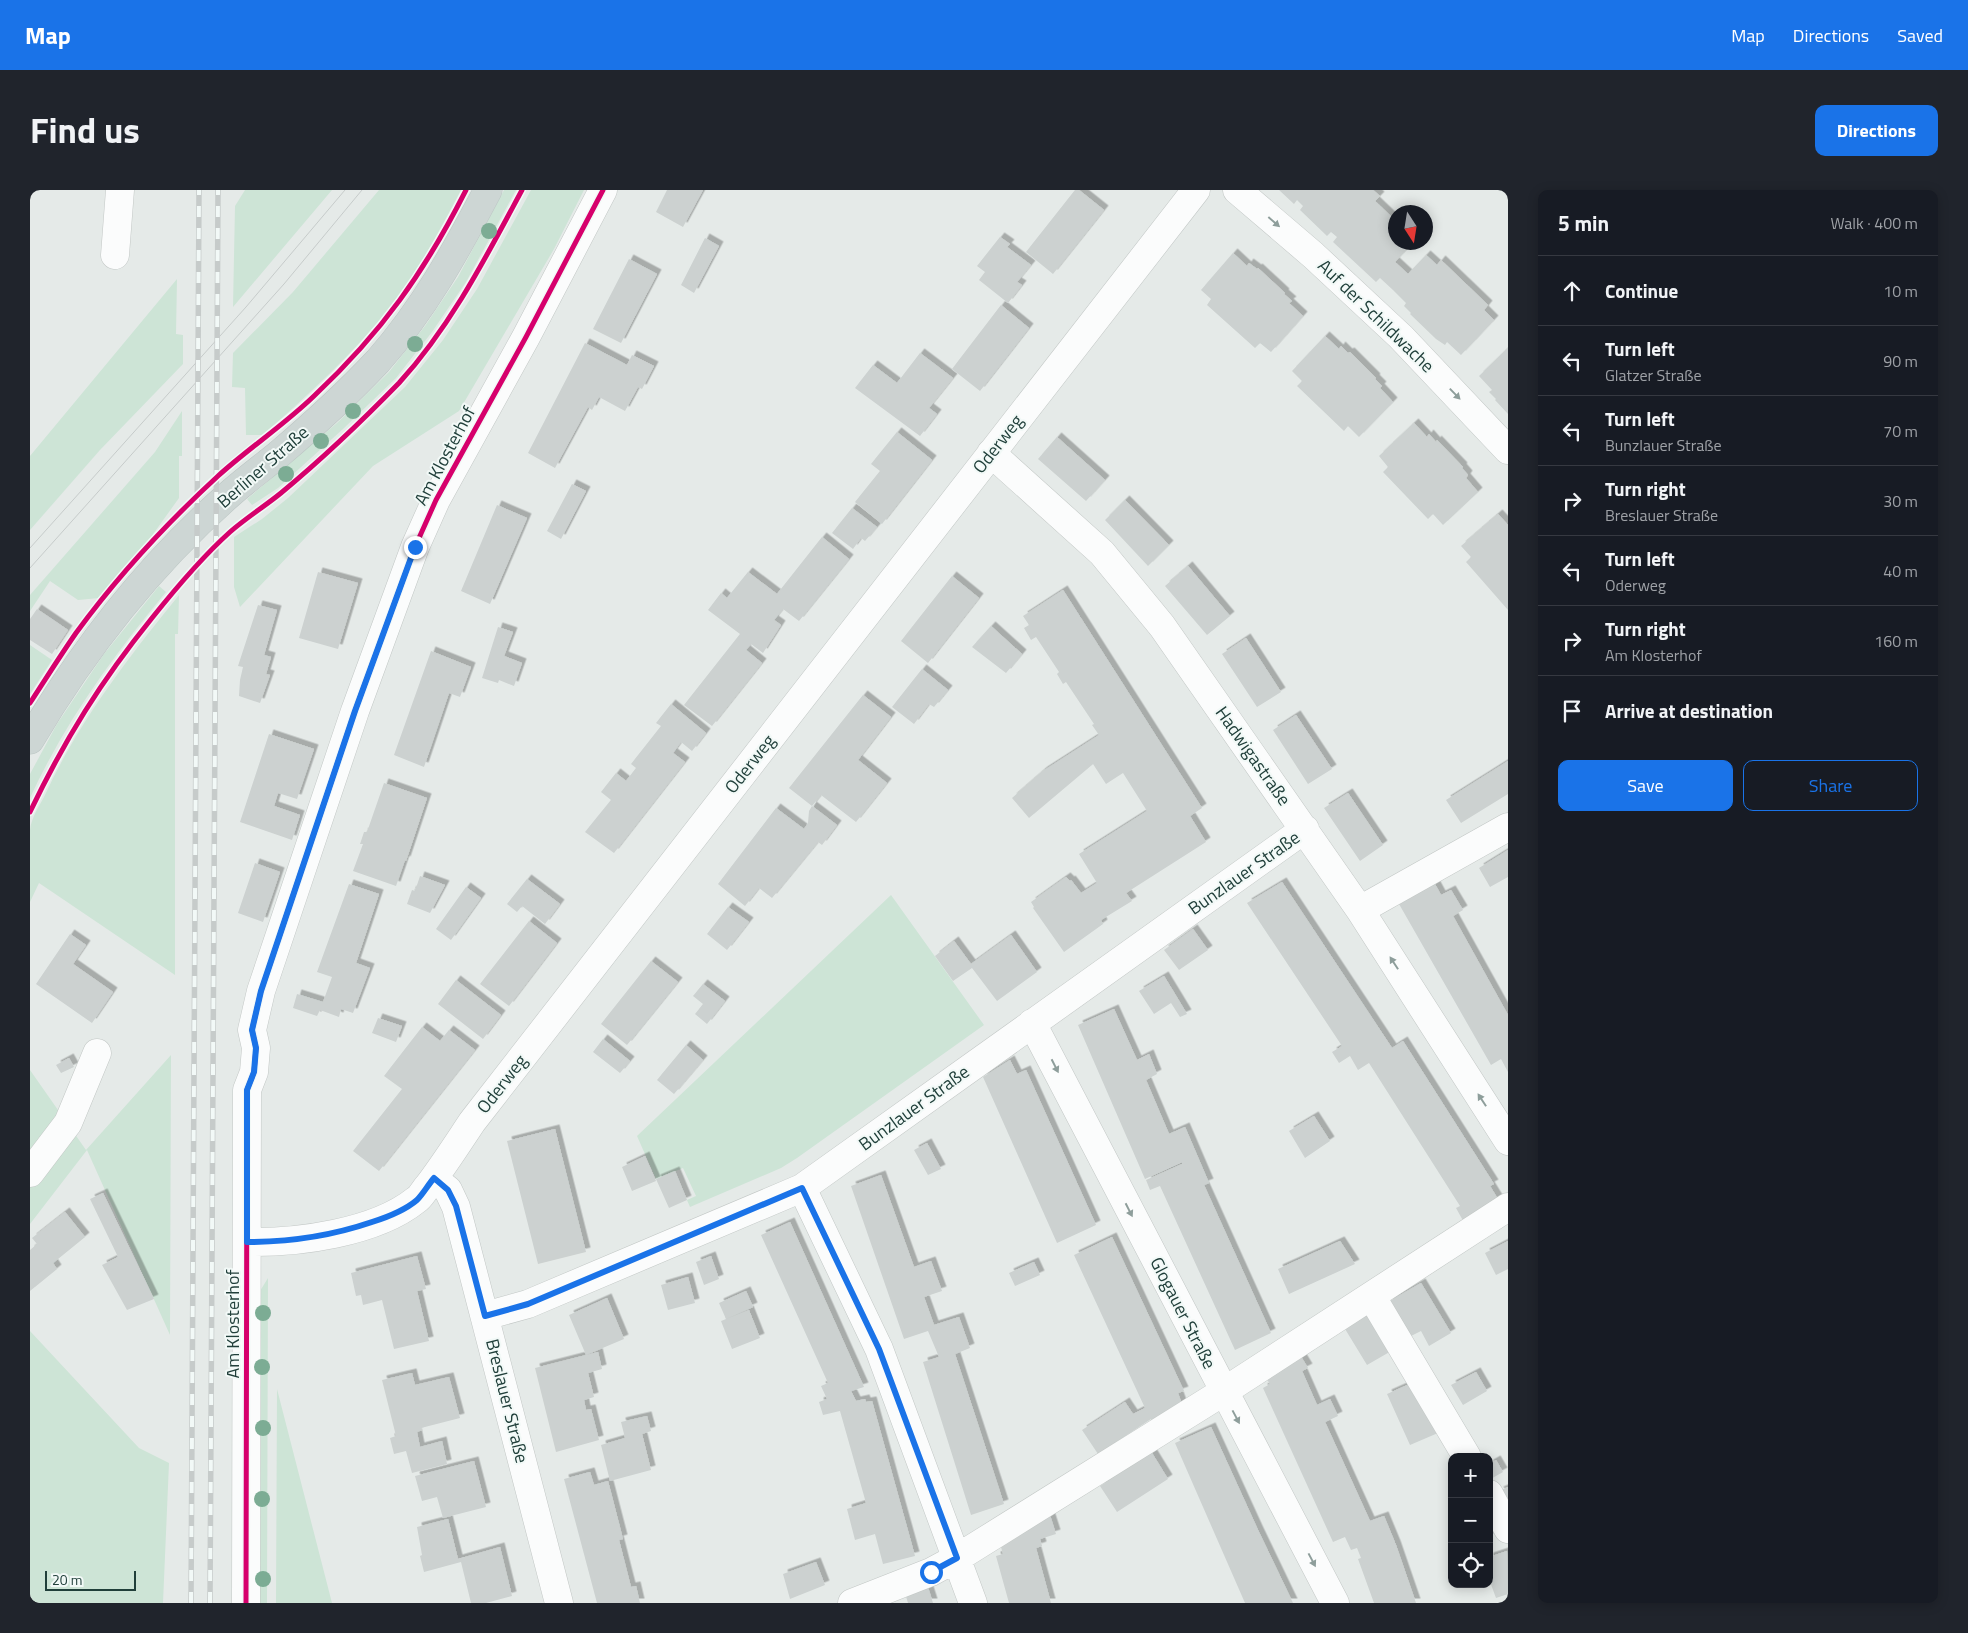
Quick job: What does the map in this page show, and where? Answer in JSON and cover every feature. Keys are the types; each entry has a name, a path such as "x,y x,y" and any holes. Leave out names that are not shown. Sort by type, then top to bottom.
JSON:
{"main road":[{"name":"Berliner Straße","path":"30,740 92,645 116,613 168,554 231,492 327,412 396,339 430,294 488,190"}],"street":[{"path":"116,255 120,190"},
{"name":"Am Klosterhof","path":"246,1603 247,1090 254,1072 256,1048 252,1030 261,991 355,711 415,547 436,500 526,337 602,190"},
{"name":"Oderweg","path":"247,1242 314,1238 359,1227 392,1216 417,1200 472,1122 1196,190"},
{"name":"Auf der Schildwache","path":"1237,190 1313,255 1401,337 1508,450"},
{"name":"Hadwigastraße","path":"991,453 1058,512 1108,560 1162,626 1360,910 1508,1141"},
{"path":"1360,910 1508,827"},
{"name":"Bunzlauer Straße","path":"485,1316 528,1304 802,1188 1032,1022 1305,830"},
{"name":"Glogauer Straße","path":"1032,1022 1334,1603"},
{"path":"30,1173 68,1123 97,1053"},
{"name":"Breslauer Straße","path":"434,1178 448,1190 456,1206 559,1603"},
{"path":"802,1188 879,1349 973,1603"},
{"path":"852,1603 931,1572 957,1558 1223,1392 1508,1207"},
{"path":"1372,1297 1465,1453"},
{"path":"1491,1498 1508,1529"}],"green space":[{"path":"245,190 332,190 233,307 235,206"},
{"path":"379,190 461,190 420,263 392,305 377,323 330,373 263,435 246,435 245,388 232,387 233,353 293,292"},
{"path":"504,190 516,190 466,282 432,332 396,378 278,488 252,505 247,499 337,423 389,372 425,326 458,277"},
{"path":"531,190 584,190 554,249 459,411 373,466 240,607 234,587 234,537 262,519 288,498 405,387 443,340 477,289"},
{"path":"177,279 176,334 183,335 183,364 100,450 30,530 30,456"},
{"path":"182,411 182,456 179,456 179,498 151,537 99,598 78,600 50,581 30,611 30,595 155,452"},
{"path":"159,586 166,592 109,665 74,716 30,798 30,774 57,724 104,654"},
{"path":"179,595 178,634 175,634 175,975 39,883 30,902 30,830 34,816 73,741 123,666"},
{"path":"30,645 52,660 30,694"},
{"path":"891,895 984,1025 781,1168 690,1207 687,1200 696,1196 683,1168 656,1179 637,1136"},
{"path":"171,1055 170,1335 87,1150 30,1224 30,1070 86,1150"},
{"path":"268,1278 267,1603 257,1603 260,1291"},
{"path":"30,1331 139,1448 169,1463 163,1603 30,1603"},
{"path":"277,1389 332,1603 276,1603"}],"building":[{"path":"667,190 703,190 683,227 656,212"},
{"path":"1075,190 1079,190 1104,210 1053,274 1026,252"},
{"path":"1279,190 1373,190 1380,196 1375,201 1388,213 1388,250 1406,250 1395,262 1408,274 1426,255 1437,265 1441,260 1488,305 1484,310 1494,320 1461,355 1447,342 1445,345 1436,339 1410,314 1404,306 1406,303 1393,290 1380,278 1376,282 1333,242 1337,237 1331,232 1327,236 1300,210 1303,206 1297,200 1294,204"},
{"path":"1000,237 1010,244 1007,247 1031,265 1017,282 1022,285 1008,303 979,280 985,272 977,266"},
{"path":"705,238 719,246 694,293 681,285"},
{"path":"1233,253 1247,266 1249,263 1258,268 1285,293 1292,301 1289,303 1303,316 1271,352 1260,343 1255,348 1207,305 1211,299 1201,290"},
{"path":"629,259 657,274 621,343 593,329"},
{"path":"1001,305 1029,328 980,391 952,369"},
{"path":"1325,336 1339,349 1341,346 1348,353 1350,352 1376,378 1382,386 1380,388 1393,402 1359,437 1348,426 1344,431 1297,386 1302,381 1292,371"},
{"path":"585,343 627,365 632,355 654,366 642,389 638,387 625,411 599,397 592,410 588,407 555,468 528,453"},
{"path":"1508,348 1508,414 1489,392 1492,390 1479,376"},
{"path":"920,353 953,378 929,408 937,414 920,436 855,388 873,365 897,383"},
{"path":"1414,423 1427,437 1429,434 1436,442 1437,440 1463,467 1468,475 1466,478 1478,492 1443,525 1433,514 1428,519 1383,472 1388,467 1379,456"},
{"path":"897,432 932,460 882,524 855,502 880,471 871,464"},
{"path":"1057,437 1105,480 1086,501 1038,459"},
{"path":"572,484 586,491 561,539 547,531"},
{"path":"1125,500 1169,545 1148,566 1105,520"},
{"path":"497,505 527,518 490,604 461,591"},
{"path":"852,508 877,527 865,541 861,538 853,549 832,533"},
{"path":"1498,514 1508,525 1508,610 1466,562 1471,557 1461,546"},
{"path":"822,537 849,559 799,621 783,609 774,620 781,625 763,653 751,644 746,650 762,663 712,726 684,705 740,634 708,610 721,593 727,598 748,572 777,594"},
{"path":"1188,566 1230,616 1207,635 1165,586"},
{"path":"318,572 358,583 338,649 299,638"},
{"path":"952,576 979,598 928,663 901,641"},
{"path":"1063,590 1202,808 1190,816 1206,842 1126,893 1132,901 1101,920 1103,924 1064,952 1033,908 1031,902 1066,877 1071,880 1081,893 1097,883 1079,854 1147,811 1123,773 1106,784 1093,764 1029,818 1012,798 1043,771 1099,735 1092,725 1094,724 1066,682 1063,684 1057,674 1059,672 1036,637 1031,640 1024,628 1029,625 1023,616"},
{"path":"258,605 277,610 264,655 271,657 266,674 270,675 260,703 239,696 243,667 238,666"},
{"path":"37,609 68,630 52,654 30,640 30,619"},
{"path":"991,626 1022,654 1006,673 972,647"},
{"path":"498,627 513,632 504,656 522,663 514,686 499,680 498,683 482,678"},
{"path":"1246,638 1281,692 1257,707 1222,654"},
{"path":"431,651 471,667 460,697 449,693 424,767 394,755"},
{"path":"922,669 948,690 934,707 929,704 914,724 892,707"},
{"path":"863,695 891,717 858,760 887,783 856,822 821,795 812,806 789,788"},
{"path":"671,704 706,733 692,751 681,742 673,753 685,762 614,853 585,832 611,800 601,792 616,773 626,781 636,768 631,764 661,726 656,723"},
{"path":"1296,715 1332,769 1308,784 1273,730"},
{"path":"269,734 314,749 297,799 278,793 274,806 300,815 292,840 240,822"},
{"path":"1508,761 1508,794 1461,823 1446,800"},
{"path":"384,783 427,798 396,886 353,871 363,844 360,844 364,832 367,832"},
{"path":"1348,793 1383,845 1360,861 1324,808"},
{"path":"812,806 837,825 822,845 818,842 772,898 759,888 745,906 718,884 776,808 804,829 808,823 809,811"},
{"path":"1508,850 1508,877 1490,887 1479,868"},
{"path":"255,863 280,872 263,922 238,913"},
{"path":"420,876 445,885 430,913 407,904 412,890 415,891"},
{"path":"527,879 560,904 545,924 522,906 517,912 507,904"},
{"path":"1282,882 1392,1048 1403,1041 1494,1184 1490,1186 1501,1204 1466,1226 1456,1208 1460,1206 1369,1063 1358,1070 1350,1056 1339,1063 1332,1052 1342,1046 1247,903"},
{"path":"349,884 379,894 356,963 370,968 353,1013 341,1009 339,1017 320,1010 317,1016 293,1008 297,994 323,1002 332,977 317,972"},
{"path":"1435,884 1441,895 1451,890 1463,910 1453,916 1508,1015 1508,1072 1501,1059 1491,1065 1399,904"},
{"path":"466,887 481,898 451,940 436,929"},
{"path":"728,907 749,922 727,950 707,934"},
{"path":"529,921 557,943 509,1006 480,984"},
{"path":"1193,929 1208,950 1179,970 1164,950"},
{"path":"70,934 86,945 73,964 113,992 92,1023 36,984"},
{"path":"1011,935 1037,972 997,1001 972,968 953,981 935,956 954,941 971,964"},
{"path":"651,961 678,982 627,1045 601,1024"},
{"path":"1164,976 1187,1014 1180,1017 1171,1003 1154,1014 1139,991"},
{"path":"456,980 501,1015 483,1039 438,1004"},
{"path":"703,984 725,1001 707,1024 695,1014 703,1004 693,996"},
{"path":"1114,1009 1137,1060 1149,1054 1157,1074 1146,1080 1169,1134 1185,1127 1209,1183 1204,1185 1271,1333 1235,1350 1160,1186 1150,1190 1146,1180 1182,1164 1182,1162 1145,1179 1078,1025"},
{"path":"378,1018 402,1026 396,1042 372,1033"},
{"path":"422,1027 440,1041 449,1030 475,1050 379,1171 353,1151 402,1089 384,1076"},
{"path":"603,1039 630,1061 620,1073 593,1052"},
{"path":"686,1045 703,1060 674,1094 657,1080"},
{"path":"69,1058 74,1067 61,1073 56,1065"},
{"path":"1010,1060 1017,1074 1026,1070 1096,1225 1057,1243 983,1077"},
{"path":"1314,1116 1330,1141 1305,1158 1289,1131"},
{"path":"555,1129 586,1252 538,1264 507,1141"},
{"path":"927,1143 941,1169 928,1175 914,1150"},
{"path":"645,1156 656,1181 632,1191 622,1167"},
{"path":"675,1171 687,1200 669,1208 656,1179"},
{"path":"881,1175 914,1267 931,1261 942,1291 924,1297 934,1325 959,1317 970,1348 955,1354 1004,1504 971,1515 923,1362 939,1357 928,1331 904,1339 851,1186"},
{"path":"103,1193 154,1299 127,1310 102,1265 118,1257 90,1199"},
{"path":"65,1212 85,1237 53,1263 57,1269 30,1291 30,1250 37,1244 32,1238"},
{"path":"790,1222 864,1387 851,1391 856,1401 865,1399 866,1402 872,1401 915,1556 883,1564 875,1534 855,1540 847,1509 866,1503 840,1411 823,1415 819,1402 827,1399 821,1386 828,1383 761,1235"},
{"path":"1112,1237 1184,1391 1178,1393 1183,1407 1154,1425 1151,1419 1098,1454 1082,1430 1125,1402 1133,1414 1145,1408 1074,1255"},
{"path":"1340,1241 1355,1264 1289,1294 1278,1269"},
{"path":"1508,1241 1508,1269 1496,1275 1485,1253"},
{"path":"417,1256 426,1289 417,1291 429,1341 394,1349 382,1300 363,1305 361,1295 356,1296 351,1273"},
{"path":"711,1256 719,1279 704,1285 696,1262"},
{"path":"1034,1262 1040,1275 1015,1286 1009,1273"},
{"path":"688,1277 695,1303 668,1310 661,1285"},
{"path":"1421,1283 1451,1333 1429,1346 1421,1331 1409,1337 1388,1302"},
{"path":"746,1291 753,1307 726,1319 719,1303"},
{"path":"607,1298 624,1339 586,1355 569,1315"},
{"path":"1367,1308 1393,1350 1367,1365 1342,1324"},
{"path":"749,1310 760,1338 732,1349 721,1321"},
{"path":"1297,1350 1308,1368 1302,1371 1317,1405 1330,1399 1338,1416 1325,1422 1370,1521 1384,1516 1416,1603 1374,1603 1358,1559 1361,1558 1357,1548 1351,1550 1345,1537 1333,1542 1263,1388 1270,1384 1262,1372"},
{"path":"598,1352 602,1369 588,1373 594,1397 584,1400 586,1410 591,1409 599,1440 556,1452 535,1368"},
{"path":"1476,1372 1487,1391 1463,1405 1451,1385"},
{"path":"412,1373 415,1385 449,1377 460,1418 421,1428 422,1430 417,1432 420,1447 442,1441 447,1464 412,1473 406,1451 394,1454 390,1438 396,1436 382,1380"},
{"path":"1414,1382 1438,1433 1410,1445 1387,1394"},
{"path":"647,1416 651,1431 642,1434 651,1470 610,1481 601,1445 625,1438 621,1422"},
{"path":"1211,1427 1293,1603 1245,1603 1175,1443"},
{"path":"1152,1453 1168,1479 1117,1512 1100,1486"},
{"path":"1496,1460 1503,1472 1493,1478 1493,1462"},
{"path":"474,1461 486,1507 443,1518 437,1497 422,1501 415,1476"},
{"path":"590,1472 594,1485 608,1481 623,1539 619,1540 631,1587 636,1586 640,1603 597,1603 564,1479"},
{"path":"1508,1487 1508,1507 1499,1491"},
{"path":"1048,1509 1056,1534 1040,1539 1042,1546 1036,1548 1051,1603 1009,1603 996,1556 1003,1554 999,1540"},
{"path":"448,1519 458,1559 500,1547 512,1596 486,1603 471,1603 461,1562 424,1572 417,1527"},
{"path":"1493,1520 1500,1532 1493,1534"},
{"path":"1507,1551 1508,1594 1496,1598 1492,1588 1493,1556"},
{"path":"816,1562 825,1585 790,1599 783,1574"},
{"path":"926,1581 933,1603 908,1603 904,1590"}],"tram line":[{"path":"30,548 246,307 345,190"},
{"path":"30,568 284,284 362,190"}],"railway":[{"path":"191,1603 199,190"},
{"path":"210,1603 218,190"}],"cycle path":[{"path":"30,703 76,633 108,591 143,551 218,476 314,396 381,325 417,275 466,190"},
{"path":"30,812 85,711 116,665 152,618 189,573 219,542 312,467 399,383 418,361 451,315 522,190"},
{"path":"246,1603 247,1090 254,1072 256,1048 252,1030 261,991 355,711 415,547 436,500 526,337 603,190"}],"route":[{"path":"415,547 355,711 261,991 252,1030 256,1048 254,1072 247,1090 247,1242 314,1238 351,1230 392,1216 417,1200 434,1178 448,1190 456,1206 485,1316 528,1304 802,1188 879,1349 957,1558 931,1572"}]}
